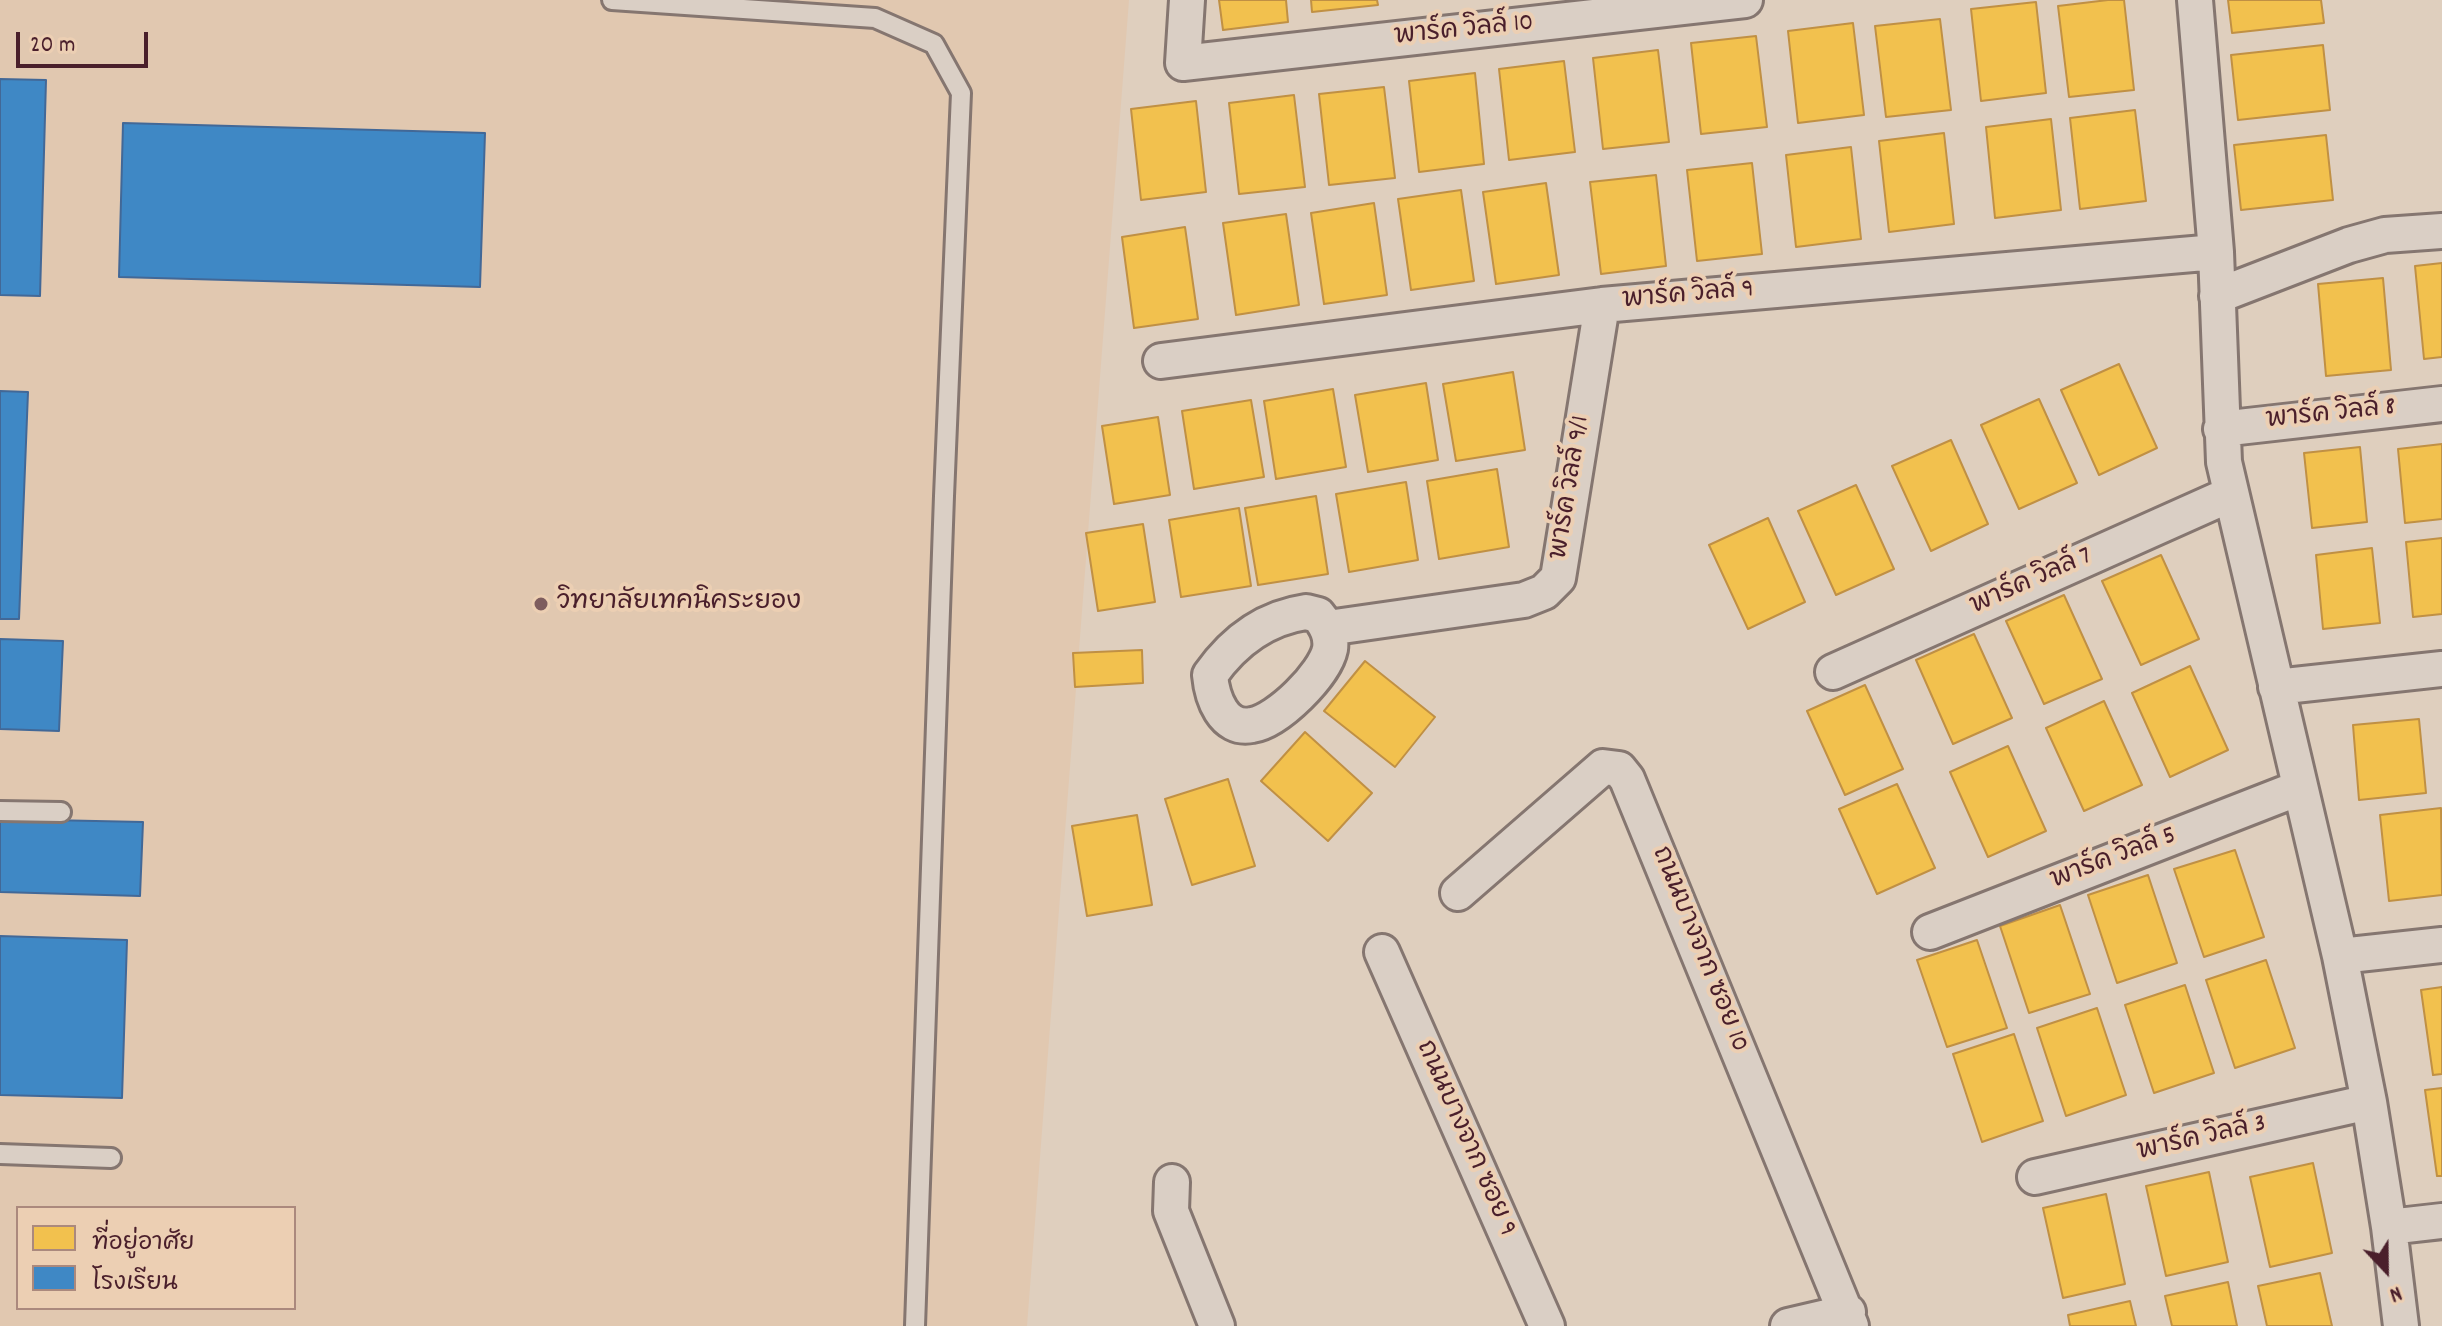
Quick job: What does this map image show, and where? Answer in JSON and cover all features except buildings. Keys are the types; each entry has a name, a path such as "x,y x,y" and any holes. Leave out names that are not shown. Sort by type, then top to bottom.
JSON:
{"street":[{"name":"พาร์ค วิลล์ 10","path":"1187,0 1183,63 1745,0"},
{"path":"2195,0 2216,252 2221,429 2231,494 2340,956 2369,1102 2401,1326"},
{"path":"2217,296 2373,238 2442,231"},
{"name":"พาร์ค วิลล์ 9","path":"1161,361 1602,305 2216,252"},
{"name":"พาร์ค วิลล์ 9/1","path":"1328,628 1524,600 1544,592 1558,578 1602,305"},
{"name":"พาร์ค วิลล์ 8","path":"2221,429 2442,404"},
{"name":"พาร์ค วิลล์ 7","path":"1833,672 2231,494"},
{"path":"2276,687 2442,669"},
{"name":"ถนนบางจาก ซอย 10","path":"1458,893 1603,767 1619,769 1627,779 1849,1319"},
{"name":"พาร์ค วิลล์ 5","path":"1930,932 2299,788"},
{"path":"2340,956 2442,945"},
{"name":"ถนนบางจาก ซอย 9","path":"1382,952 1547,1326"},
{"name":"พาร์ค วิลล์ 3","path":"2035,1177 2369,1102"},
{"path":"1172,1182 1171,1211 1217,1326"},
{"path":"2389,1227 2442,1221"},
{"path":"1788,1326 1849,1319"}],"lane":[{"path":"612,0 875,18 934,44 961,93 915,1326"},
{"path":"0,811 61,812"},
{"path":"0,1154 111,1158"}],"shaded area":[{"name":"วิทยาลัยเทคนิคระยอง","path":"0,0 1129,0 1027,1326 0,1326"}],"place":[{"name":"วิทยาลัยเทคนิคระยอง","path":"541,604"}]}
